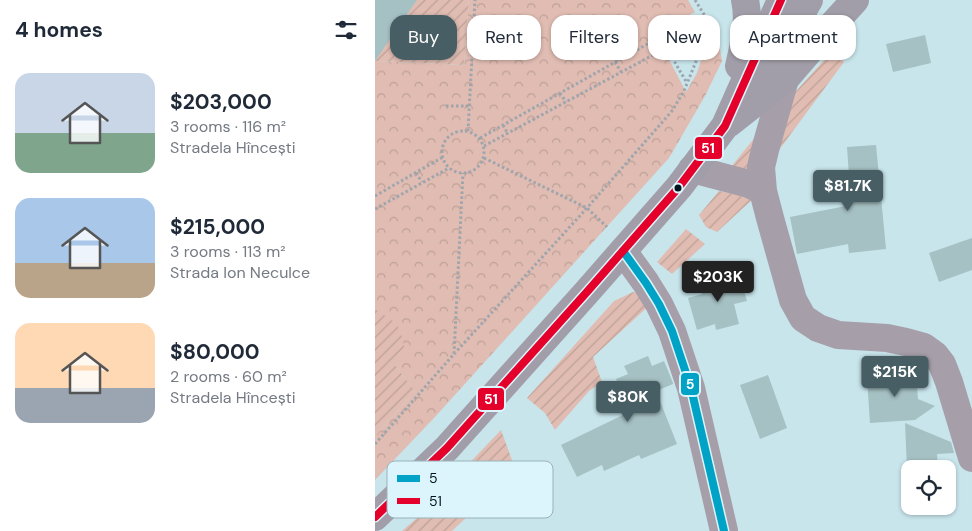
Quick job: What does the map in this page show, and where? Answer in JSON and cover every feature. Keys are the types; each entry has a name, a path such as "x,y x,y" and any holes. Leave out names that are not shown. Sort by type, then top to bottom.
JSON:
{"street":[{"path":"725,126 747,32 747,6 745,0"},
{"path":"433,461 447,448 616,240 655,215 693,169 725,126 781,0"},
{"path":"746,109 809,0"},
{"path":"725,126 785,79 855,0"},
{"path":"785,79 761,168 763,191 793,300 803,318 818,328 838,335 887,338 906,342 924,347 935,355 942,364 949,382 972,458"},
{"path":"693,169 749,184 763,191"},
{"path":"616,240 646,283 673,331 691,388 724,531"},
{"path":"375,517 387,506"}],"path":[{"path":"468,131 475,0"},
{"path":"695,0 704,15"},
{"path":"480,138 648,43"},
{"path":"484,146 648,58"},
{"path":"673,60 687,84"},
{"path":"375,444 672,112 687,84 697,60"},
{"path":"615,62 621,72"},
{"path":"560,93 566,102"},
{"path":"446,106 469,106"},
{"path":"503,125 508,134"},
{"path":"460,130 468,131 480,138 485,152 480,164 475,169 463,173 449,168 443,158 442,150 444,143 453,132 460,130"},
{"path":"375,196 443,158"},
{"path":"483,158 587,208 616,240"},
{"path":"375,209 449,168"},
{"path":"415,173 422,182"},
{"path":"454,354 463,173"}],"green space":[{"path":"375,0 469,0 464,65 375,61"},
{"path":"469,0 688,0 695,12 690,15 648,15 648,60 669,60 686,92 697,73 701,60 720,60 720,49 722,61 705,96 669,158 434,418 393,461 387,461 387,467 375,480 375,436 415,391 395,365 375,309 375,61 464,65 467,26 467,60 541,60 541,15 468,15"},
{"path":"824,60 842,60 844,62 776,154 789,99"},
{"path":"764,126 749,176 731,167"},
{"path":"719,191 754,198 717,232 706,227 699,215"},
{"path":"686,229 705,244 672,274 657,262"},
{"path":"633,292 643,294 652,303 593,357 602,382 589,391 555,430 545,413 527,398 614,301"},
{"path":"375,309 397,324 405,352 395,365 415,391 375,436"},
{"path":"501,430 512,461 471,461"},
{"path":"417,518 466,518 452,531 402,531"}],"building":[{"path":"375,0 417,0 407,15 390,15 390,39 375,61"},
{"path":"925,35 931,63 893,72 886,44"},
{"path":"876,145 886,249 849,253 848,244 797,254 790,217 851,205 847,147"},
{"path":"972,238 972,270 939,282 929,253"},
{"path":"739,274 747,301 734,304 739,324 716,330 715,324 697,330 688,298 702,294 700,286"},
{"path":"648,356 652,366 664,361 673,383 656,391 677,444 641,459 639,455 604,471 602,465 577,477 561,445 629,412 616,379 628,374 624,366"},
{"path":"887,363 897,376 916,374 918,399 935,406 915,420 870,423 867,379 882,378"},
{"path":"768,375 787,428 760,439 740,385"},
{"path":"905,423 951,442 954,453 937,454 937,460 907,460"}],"transit line":[{"name":"51","path":"433,461 679,187 725,126 781,0"},
{"name":"5","path":"623,251 659,304 672,331 691,388 724,531"},
{"name":"51","path":"375,517 387,506"}]}
